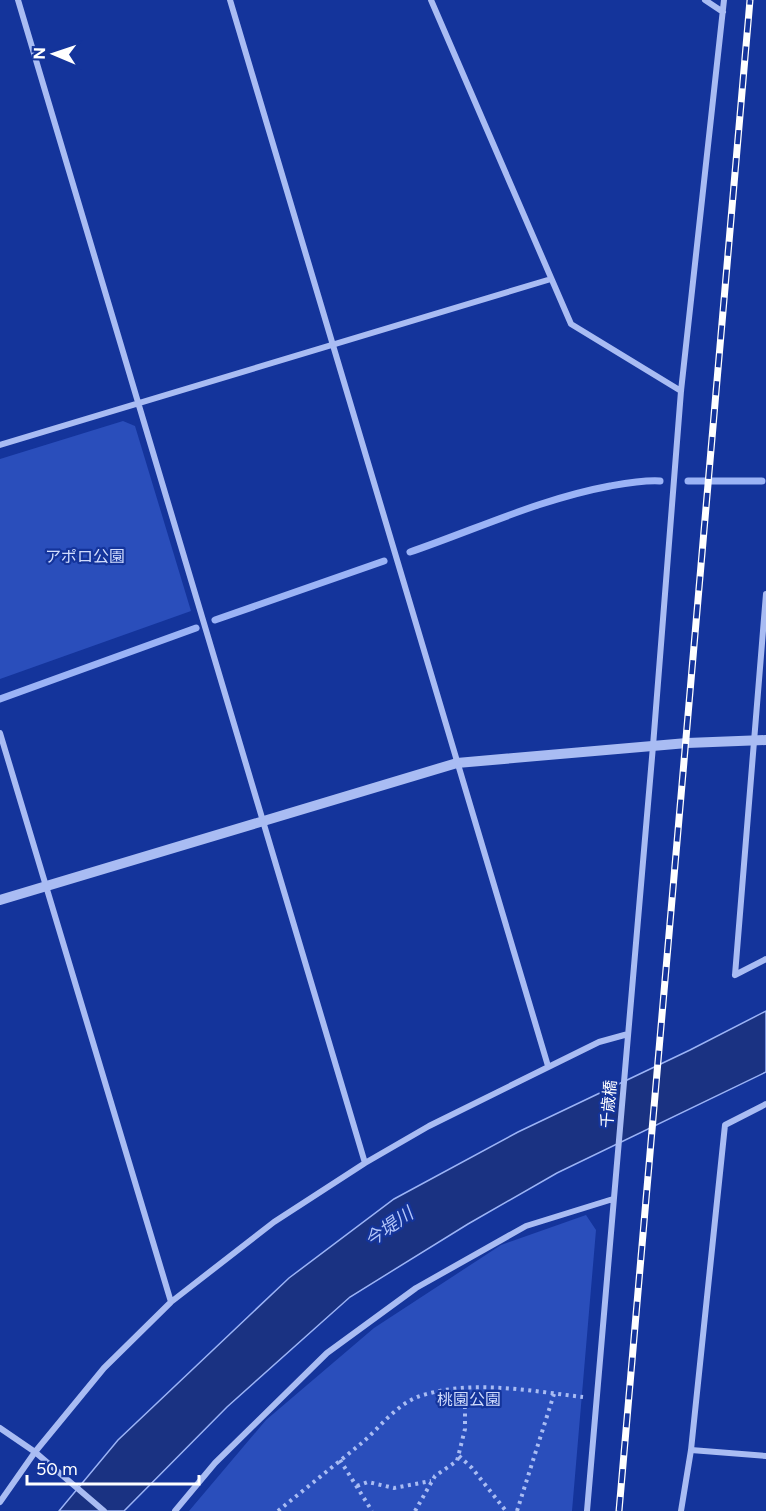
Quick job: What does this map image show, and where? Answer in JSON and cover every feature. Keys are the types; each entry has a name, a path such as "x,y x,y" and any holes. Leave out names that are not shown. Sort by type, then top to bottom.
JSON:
{"street":[{"path":"18,0 365,1162"},
{"path":"230,0 548,1066"},
{"path":"431,0 571,324 681,391"},
{"path":"705,0 723,12"},
{"name":"千歳橋","path":"587,1511 681,391 724,0"},
{"path":"0,445 551,279"},
{"path":"766,594 735,975 766,959"},
{"path":"0,733 171,1302"},
{"path":"0,900 458,763 653,746 766,740"},
{"path":"0,1502 35,1452 104,1368 171,1302 274,1222 365,1162 429,1126 599,1042 628,1034"},
{"path":"681,1511 691,1450 725,1125 766,1104"},
{"path":"175,1511 215,1463 327,1353 416,1288 526,1226 613,1199"},
{"path":"0,1428 35,1452 104,1511"},
{"path":"691,1450 766,1456"}],"path":[{"path":"278,1511 365,1440 393,1413 417,1397 441,1390 465,1388 516,1389 596,1398"},
{"path":"415,1511 435,1476 457,1461 465,1429 465,1388"},
{"path":"517,1511 554,1394"},
{"path":"458,1456 472,1468 506,1511"},
{"path":"340,1460 372,1511"},
{"path":"357,1486 368,1482 394,1488 432,1480"}],"green space":[{"name":"アポロ公園","path":"123,421 135,426 191,611 0,679 0,459"},
{"name":"桃園公園","path":"586,1215 596,1230 572,1511 189,1511 266,1420 374,1328 501,1245"}],"water":[{"name":"今堤川","path":"766,1011 766,1072 557,1173 468,1224 350,1297 227,1407 124,1511 59,1511 118,1440 289,1278 394,1199 518,1132"}],"waterway":[{"path":"410,552 559,499 616,485 660,481"},
{"path":"688,481 762,481"},
{"path":"215,620 384,561"},
{"path":"0,699 196,628"}],"railway":[{"path":"619,1511 750,0"}]}
